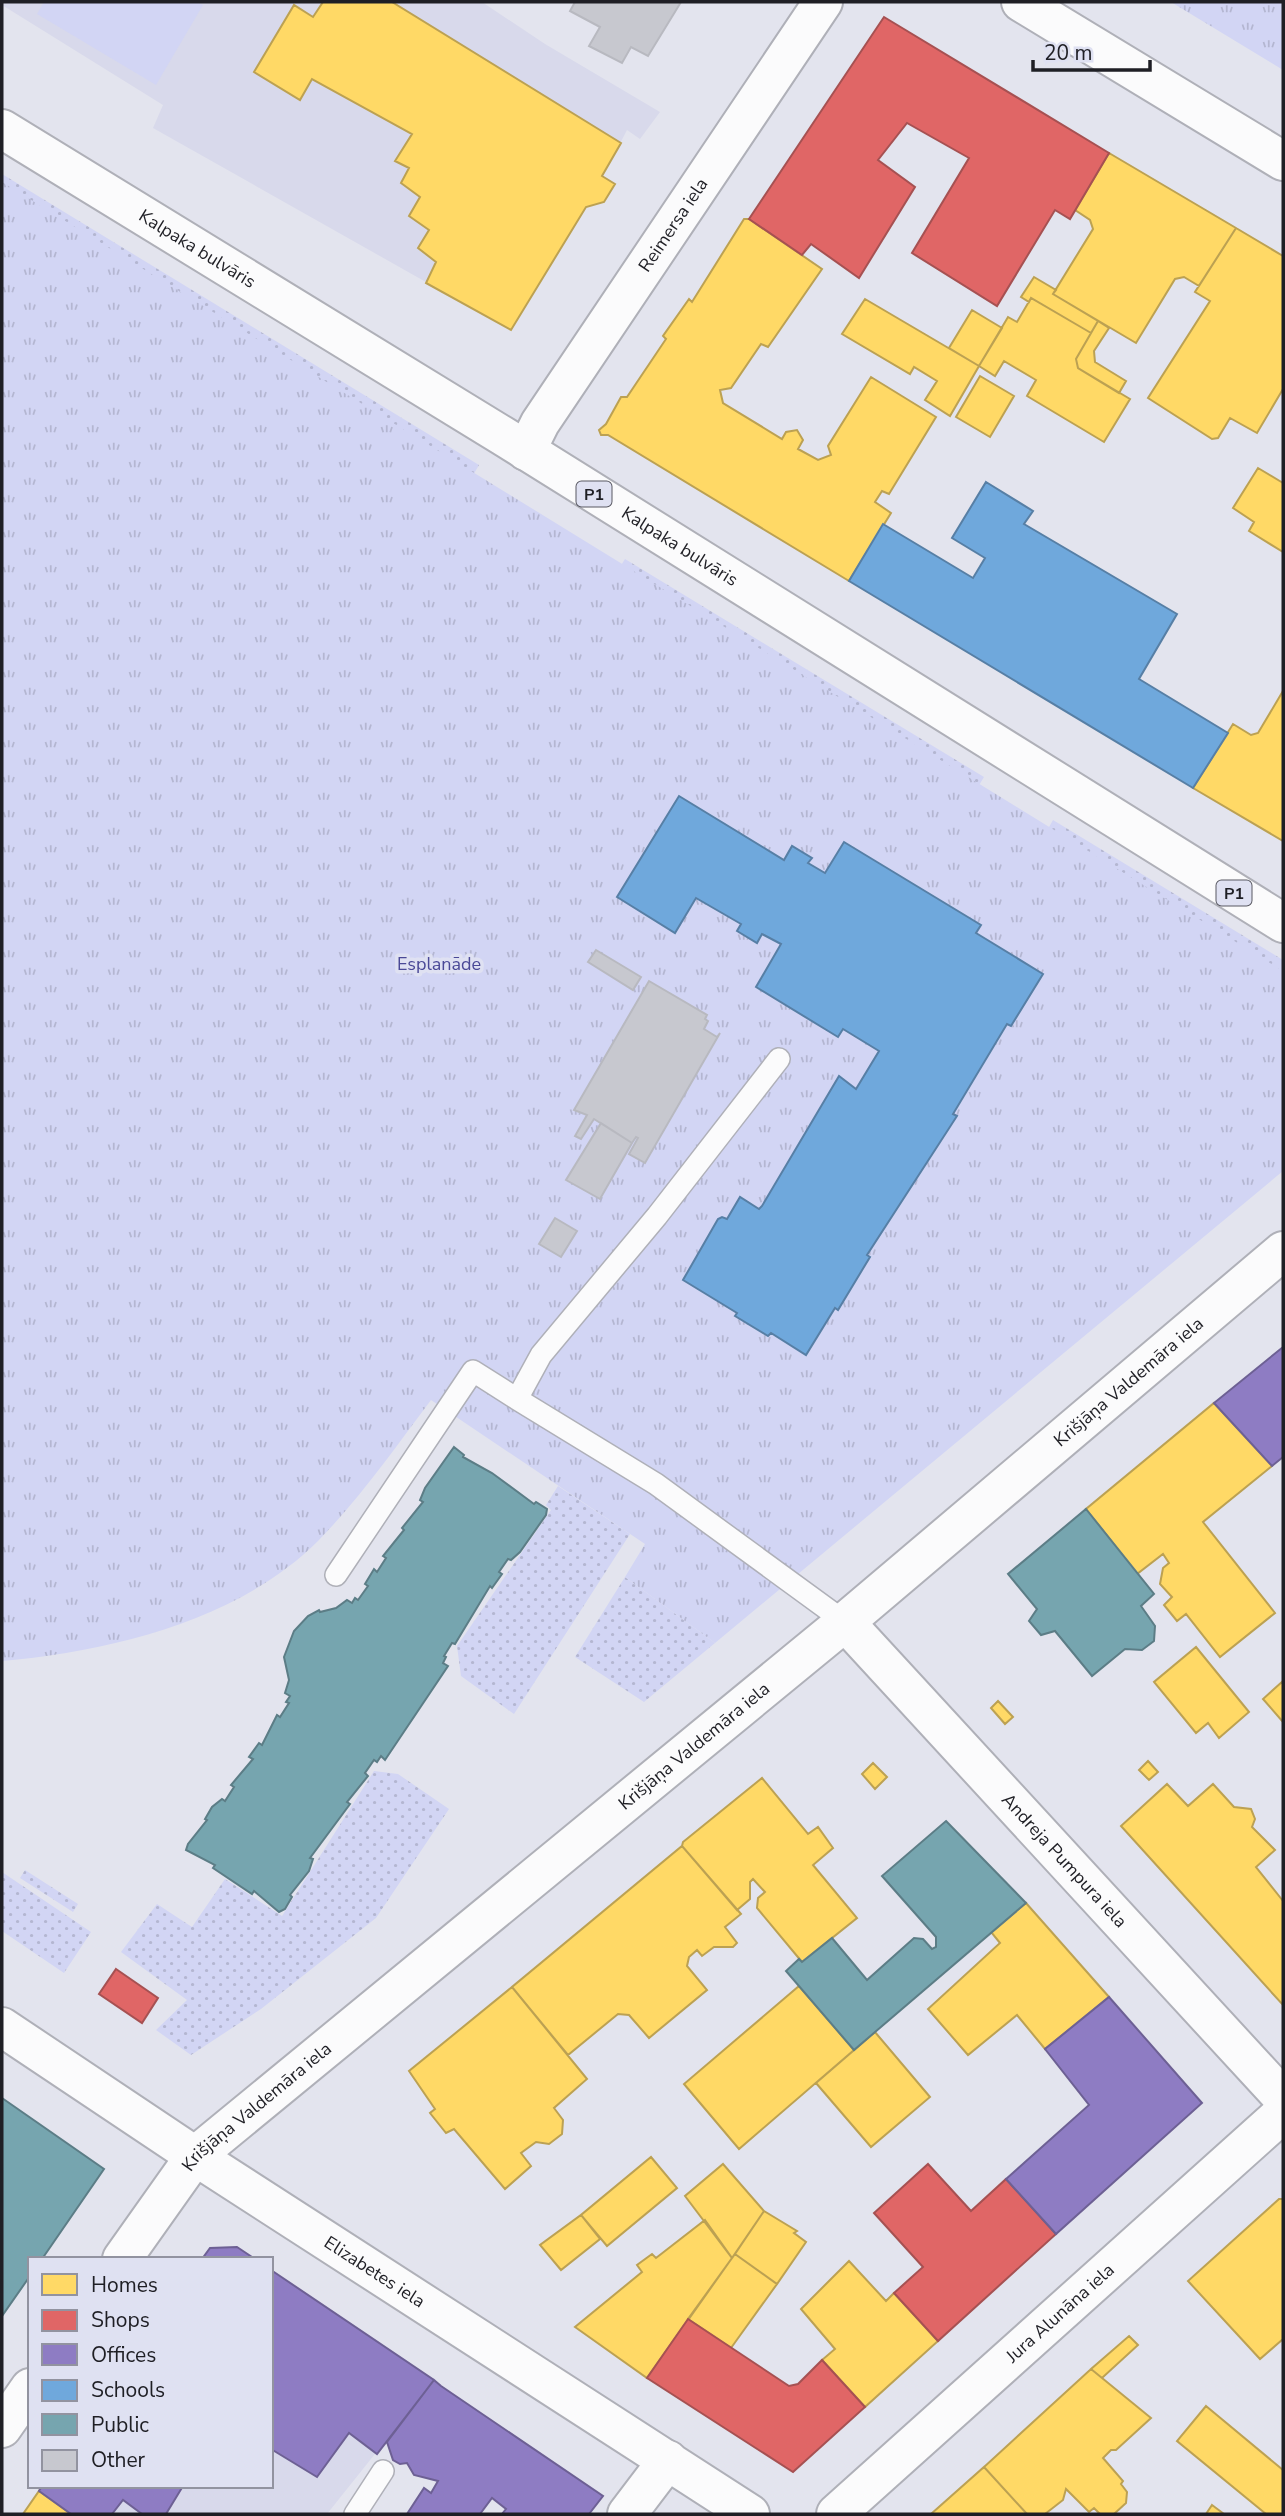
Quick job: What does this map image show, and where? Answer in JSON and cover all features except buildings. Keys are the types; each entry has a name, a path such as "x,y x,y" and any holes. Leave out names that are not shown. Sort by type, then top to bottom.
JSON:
{"main road":[{"name":"Reimersa iela","path":"526,451 540,423 823,2"},
{"path":"1021,2 1283,162"},
{"name":"Kalpaka bulvāris","path":"2,129 526,451 1283,923"},
{"name":"Krišjāņa Valdemāra iela","path":"123,2257 195,2156 845,1622 1283,1251"},
{"name":"Andreja Pumpura iela","path":"845,1622 1283,2098"},
{"name":"Elizabetes iela","path":"2,2027 195,2156 750,2514"},
{"name":"Jura Alunāna iela","path":"836,2514 1283,2113"},
{"path":"2,2428 28,2391"},
{"path":"627,2514 668,2460"}],"lane":[{"path":"517,1399 541,1355 657,1216 779,1059"},
{"path":"336,1575 473,1371 656,1485 845,1622"},
{"path":"355,2514 383,2471"}],"shaded area":[{"path":"2,2 482,2 545,44 660,112 640,139 627,130 603,176 615,184 604,202 586,207 511,330 153,128 163,105 2,5"},
{"path":"273,2271 434,2380 327,2514 71,2514 39,2491 41,2488 273,2488"}],"green space":[{"path":"44,2 197,2 203,5 156,85 37,14"},
{"path":"1171,2 1283,2 1283,70"},
{"path":"2,174 479,465 469,482 2,217"},
{"name":"Esplanāde","path":"2,182 1283,971 1283,1171 715,1643 625,1577 645,1544 431,1400 363,1490 318,1541 286,1569 250,1592 211,1611 128,1640 2,1661"},
{"path":"625,559 984,777 970,800 608,586"},
{"path":"1053,820 1283,960 1283,997 1040,843"},
{"path":"558,1486 630,1534 514,1714 461,1676 457,1646 551,1510 546,1505"},
{"path":"625,1577 715,1643 644,1702 575,1657"},
{"path":"374,1771 398,1774 449,1809 376,1918 261,2009 191,2055 156,2030 187,2000 121,1952 157,1904 192,1927 225,1879 282,1916"},
{"path":"25,1870 78,1904 73,1912 20,1878"},
{"path":"2,1872 91,1932 64,1973 2,1931"}]}
